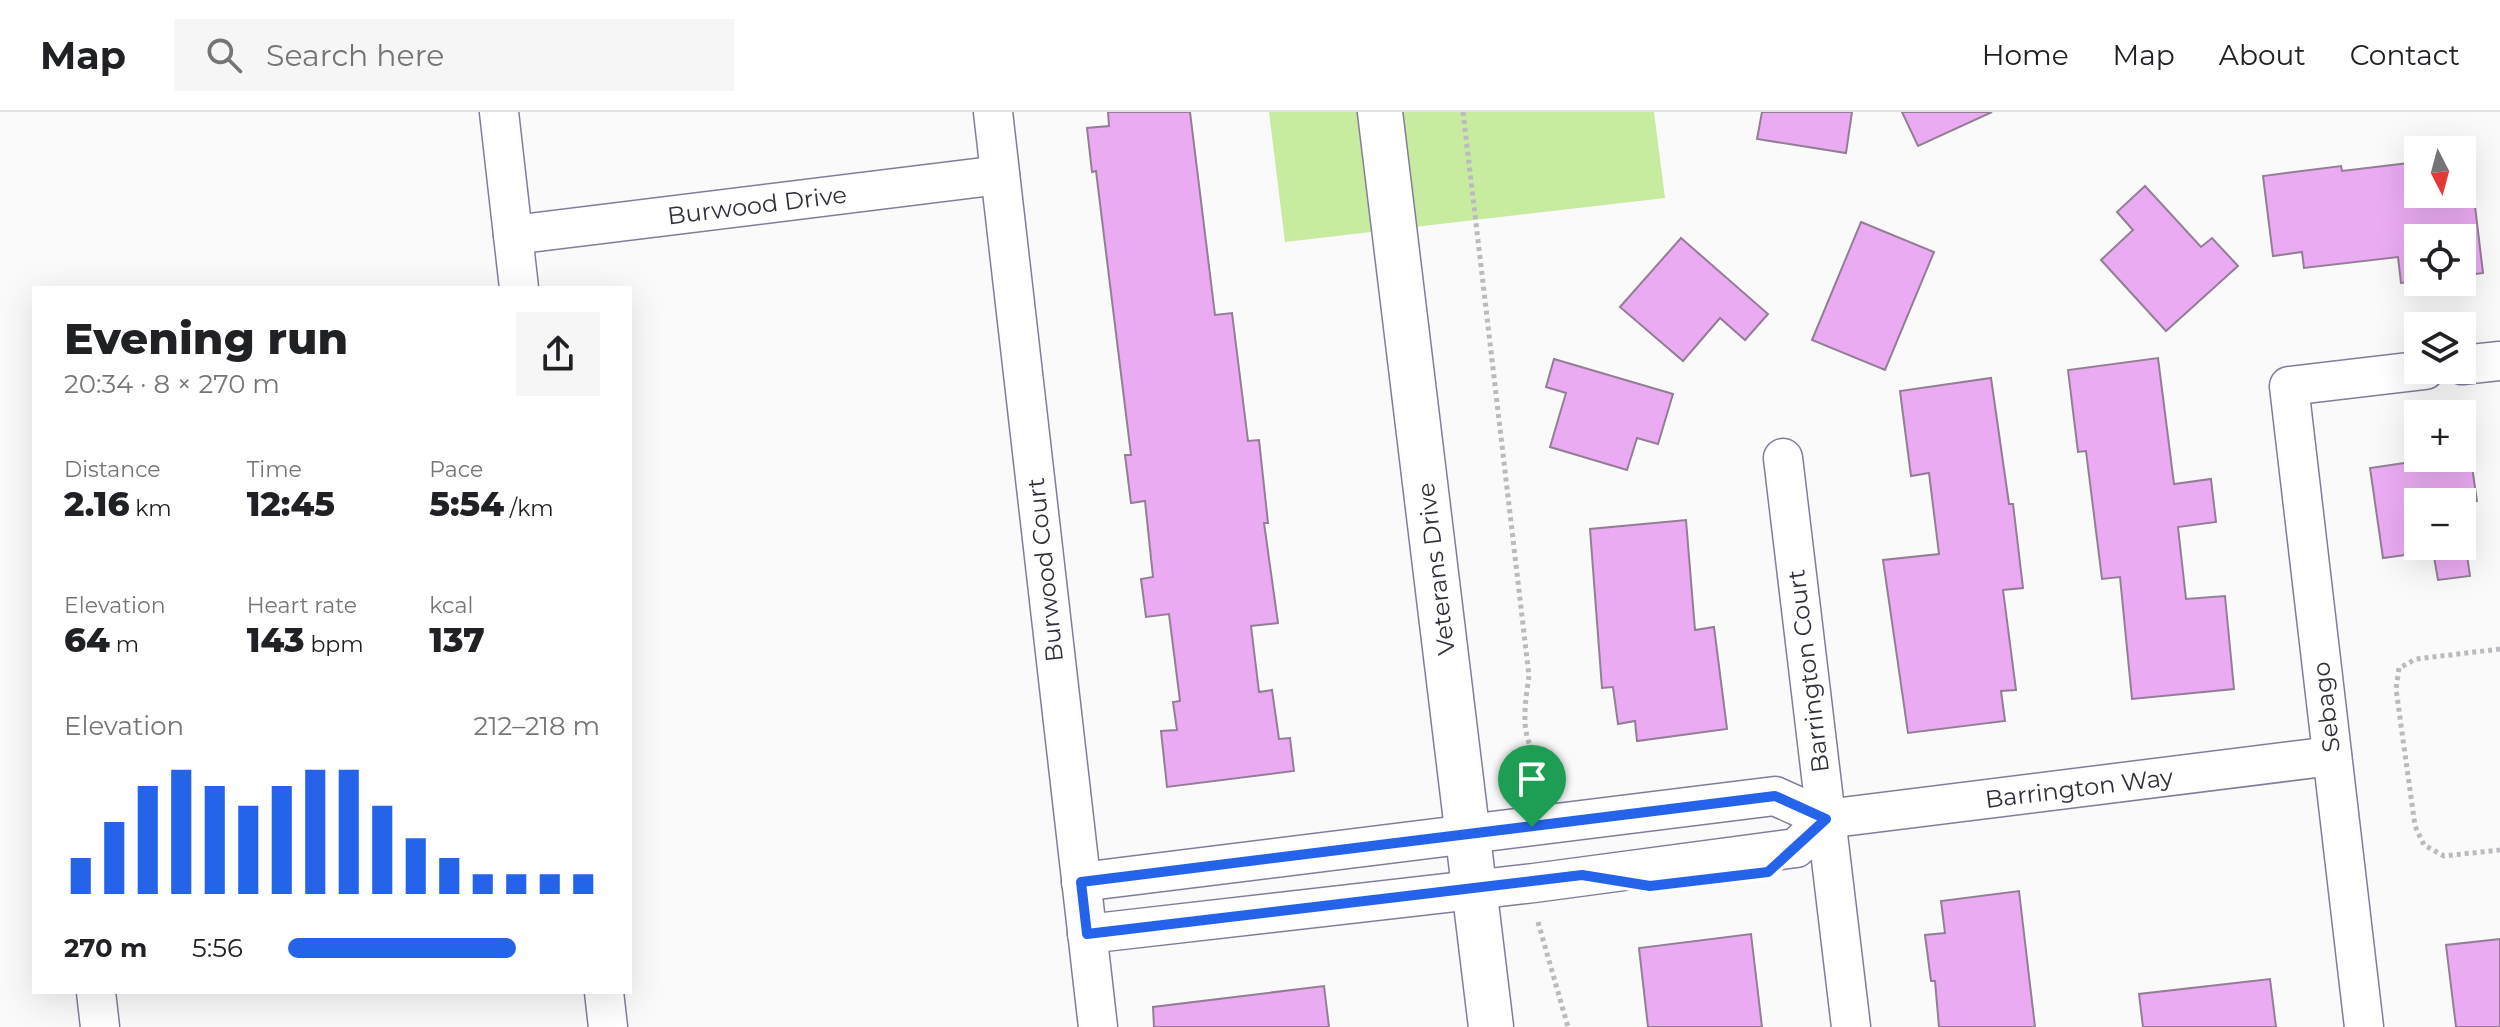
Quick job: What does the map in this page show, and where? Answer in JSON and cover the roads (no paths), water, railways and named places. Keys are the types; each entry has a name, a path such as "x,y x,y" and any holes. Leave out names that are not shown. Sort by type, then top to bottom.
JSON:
{"street":[{"path":"499,112 519,286"},
{"name":"Burwood Court","path":"993,112 1098,1027"},
{"name":"Veterans Drive","path":"1380,112 1491,1027"},
{"name":"Burwood Drive","path":"513,235 1000,175"},
{"path":"2476,364 2500,361"},
{"name":"Sebago","path":"2364,1027 2289,386 2404,372"},
{"name":"Barrington Court","path":"1783,458 1851,1027"},
{"name":"Barrington Way","path":"1826,819 2332,756"},
{"path":"1081,882 1775,796 1826,819 1768,872 1650,886 1582,875"},
{"path":"1686,808 1693,860"},
{"path":"1087,934 1534,883 1796,848"},
{"path":"96,994 100,1027"},
{"path":"604,994 608,1027"}]}
